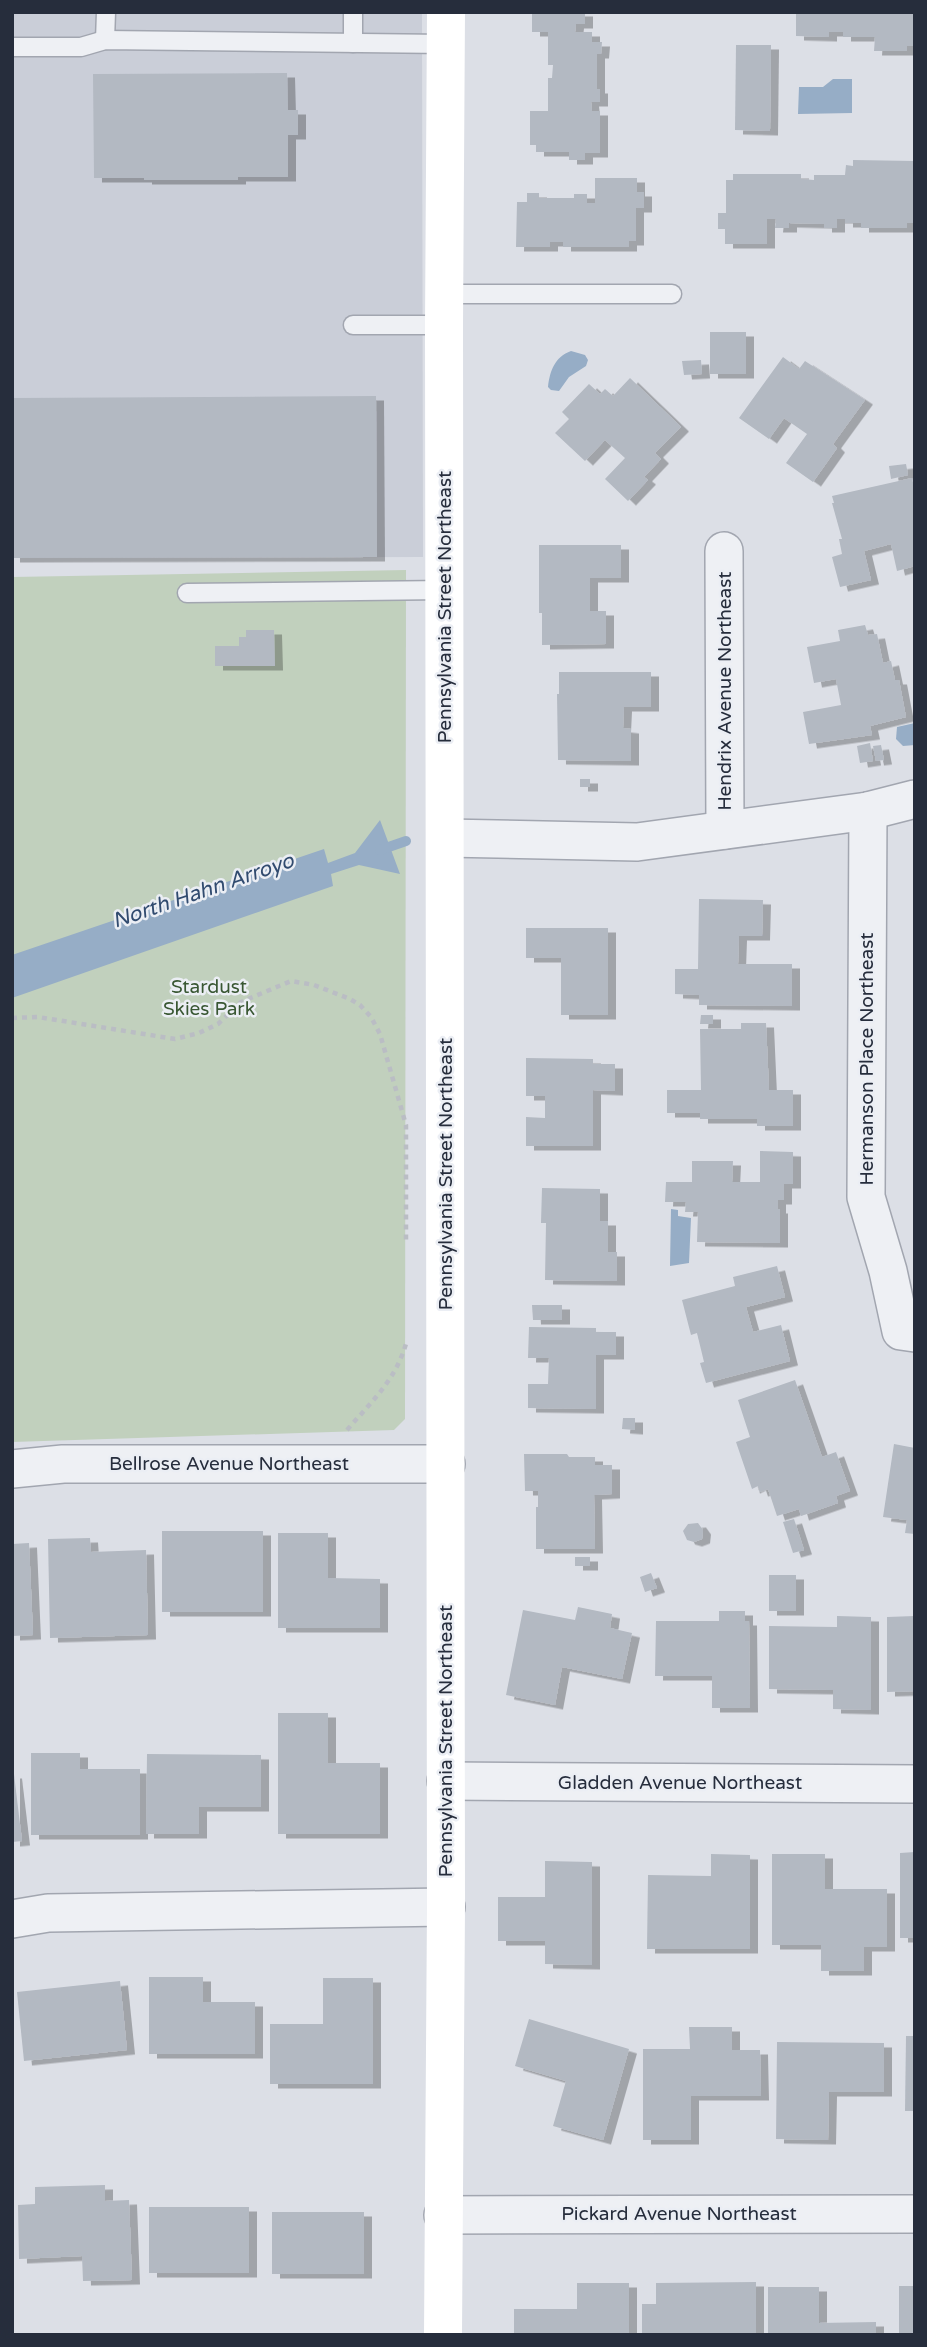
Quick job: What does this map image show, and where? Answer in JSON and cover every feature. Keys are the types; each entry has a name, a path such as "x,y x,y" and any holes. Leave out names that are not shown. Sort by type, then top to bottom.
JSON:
{"street":[{"name":"Pennsylvania Street Northeast","path":"443,2335 446,1907 446,28"},
{"name":"Hendrix Avenue Northeast","path":"724,551 725,830"},
{"name":"Hendrix Avenue Northeast","path":"446,838 637,842 868,811 915,799"},
{"name":"Hermanson Place Northeast","path":"868,811 866,1197 888,1271 901,1331 915,1333"},
{"name":"Bellrose Avenue Northeast","path":"12,1469 63,1464 446,1464"},
{"name":"Gladden Avenue Northeast","path":"446,1781 915,1784"},
{"path":"12,1919 48,1913 446,1907"},
{"name":"Pickard Avenue Northeast","path":"443,2215 915,2214"}],"lane":[{"path":"105,40 106,12"},
{"path":"353,12 353,43"},
{"path":"12,47 81,47 105,40 353,43 446,28"},
{"path":"353,325 444,309 672,294"},
{"path":"187,593 445,590"}],"path":[{"path":"12,1018 38,1017 176,1039 218,1024 241,1002 291,981 314,985 350,999 371,1017 380,1034 406,1125 407,1247"},
{"path":"341,1436 377,1399 396,1369 407,1342 407,1329"}],"shaded area":[{"path":"12,12 422,12 423,557 12,558"}],"green space":[{"name":"Stardust Skies Park","path":"406,570 405,1419 394,1430 12,1442 12,577"}],"water":[{"path":"833,79 852,79 852,113 798,114 799,87 823,87"},
{"path":"571,351 585,355 588,360 586,366 569,377 559,391 551,390 548,387 554,365"},
{"path":"915,723 915,745 903,746 896,739 897,727"},
{"path":"380,820 400,874 359,865 331,874 333,886 12,998 12,955 324,849 328,863 355,853"},
{"path":"671,1209 678,1210 678,1216 691,1218 689,1263 670,1266"}],"building":[{"path":"532,12 585,12 585,24 576,24 575,32 592,32 592,42 602,42 601,54 597,54 597,89 600,89 600,102 591,102 592,111 600,111 600,153 585,153 585,160 569,160 569,152 536,152 536,145 530,145 530,111 548,111 548,78 552,78 553,65 548,65 548,32 532,32"},
{"path":"796,12 915,12 915,46 907,46 907,51 874,51 875,37 843,37 843,32 829,32 829,37 796,36"},
{"path":"736,45 771,45 770,131 735,130"},
{"path":"287,73 288,110 298,110 298,135 288,135 288,177 238,177 238,180 94,178 93,74"},
{"path":"853,160 915,161 915,223 907,223 907,228 861,228 861,223 845,223 845,219 837,219 837,228 824,228 824,224 789,223 789,228 775,228 776,219 767,219 767,244 725,244 725,229 718,229 718,213 726,213 726,180 733,180 733,174 801,174 801,179 814,180 814,175 845,175 846,165 853,166"},
{"path":"595,178 637,178 637,192 644,192 644,208 636,208 636,241 629,241 629,247 563,247 563,242 550,242 550,247 516,247 517,202 527,202 527,193 539,193 539,198 574,198 574,194 587,194 587,203 595,203"},
{"path":"710,332 746,332 746,374 710,374"},
{"path":"783,357 799,369 805,361 865,400 833,444 837,448 813,482 786,463 807,434 784,418 769,439 739,418"},
{"path":"701,360 702,374 684,375 682,361"},
{"path":"630,378 681,427 655,453 661,459 644,477 648,480 628,501 605,479 625,458 605,440 585,461 555,433 569,419 562,412 589,384 600,394 605,389 613,396"},
{"path":"376,396 377,557 12,558 12,398"},
{"path":"906,464 908,475 891,479 889,466"},
{"path":"912,478 915,491 915,566 897,571 891,544 864,551 871,580 840,587 832,557 842,554 839,539 842,539 832,496"},
{"path":"539,545 621,545 621,578 590,578 590,611 606,611 606,644 542,645"},
{"path":"865,625 868,635 877,634 883,663 891,661 895,680 899,680 906,717 870,726 872,735 809,744 803,712 841,705 836,679 814,683 807,647 840,641 838,630"},
{"path":"246,630 274,630 275,666 215,666 215,646 239,646 239,637 246,637"},
{"path":"559,672 651,672 651,707 624,707 623,728 631,729 631,761 558,760"},
{"path":"870,743 873,761 860,763 857,746"},
{"path":"881,745 884,760 876,761 873,746"},
{"path":"580,779 590,779 590,787 580,787"},
{"path":"699,899 763,900 762,936 739,936 738,964 792,964 792,1006 699,1005 699,995 675,994 675,969 698,969"},
{"path":"526,928 608,928 608,1015 561,1015 561,958 526,958"},
{"path":"701,1015 713,1015 713,1024 700,1024"},
{"path":"741,1023 766,1023 769,1090 793,1090 793,1126 757,1126 757,1119 700,1119 700,1113 667,1113 667,1090 701,1090 700,1029 741,1029"},
{"path":"526,1058 593,1059 593,1064 615,1064 615,1091 593,1090 593,1146 526,1146 526,1117 545,1118 545,1096 526,1096"},
{"path":"760,1151 793,1152 793,1184 784,1184 784,1200 778,1200 780,1243 697,1242 698,1212 685,1212 686,1202 665,1202 666,1182 692,1182 692,1161 733,1161 732,1182 760,1182"},
{"path":"542,1188 600,1189 600,1221 608,1221 608,1252 617,1252 617,1281 545,1280 546,1223 541,1223"},
{"path":"777,1266 785,1297 746,1307 753,1332 781,1325 790,1361 706,1383 700,1363 704,1362 697,1333 691,1335 682,1300 735,1286 733,1277"},
{"path":"532,1305 562,1305 562,1320 533,1320"},
{"path":"529,1327 596,1328 596,1332 616,1332 616,1355 596,1355 596,1409 528,1408 528,1384 548,1384 549,1358 528,1358"},
{"path":"795,1380 822,1457 836,1452 850,1491 836,1496 838,1503 801,1516 799,1509 777,1516 768,1489 760,1492 758,1486 752,1489 736,1442 750,1437 738,1400"},
{"path":"623,1418 635,1418 635,1430 622,1429"},
{"path":"894,1444 915,1448 915,1534 905,1533 907,1520 883,1517"},
{"path":"524,1454 595,1457 595,1465 612,1465 612,1494 594,1495 595,1549 536,1549 538,1491 525,1491"},
{"path":"794,1519 804,1550 793,1553 783,1522"},
{"path":"698,1523 703,1530 702,1539 694,1542 687,1540 683,1531 688,1524"},
{"path":"162,1531 263,1531 263,1612 162,1612"},
{"path":"278,1533 328,1533 328,1578 380,1579 380,1628 278,1628"},
{"path":"90,1538 91,1552 146,1550 148,1635 50,1638 48,1539"},
{"path":"29,1543 33,1635 12,1636 12,1544"},
{"path":"575,1557 590,1557 590,1566 575,1566"},
{"path":"651,1573 657,1588 645,1592 640,1577"},
{"path":"769,1575 796,1575 796,1611 769,1611"},
{"path":"578,1607 612,1614 610,1628 632,1633 622,1679 562,1667 555,1705 506,1695 523,1610 575,1620"},
{"path":"719,1611 745,1611 745,1621 749,1621 750,1708 712,1708 712,1676 655,1676 656,1621 719,1621"},
{"path":"837,1616 871,1617 871,1710 833,1709 833,1690 769,1689 769,1626 837,1627"},
{"path":"915,1616 915,1691 887,1692 887,1617"},
{"path":"278,1713 328,1713 328,1763 380,1763 380,1834 278,1834"},
{"path":"31,1753 80,1753 80,1769 140,1769 140,1835 31,1835"},
{"path":"147,1754 261,1755 261,1807 199,1807 199,1834 146,1834"},
{"path":"12,1774 22,1841 12,1842"},
{"path":"915,1852 915,1938 900,1938 900,1853"},
{"path":"711,1854 750,1855 750,1949 647,1949 648,1875 711,1876"},
{"path":"772,1854 825,1854 825,1889 887,1889 887,1947 864,1947 864,1971 821,1971 821,1945 772,1945"},
{"path":"545,1861 592,1862 592,1965 545,1964 545,1941 498,1941 498,1897 545,1897"},
{"path":"149,1977 203,1977 203,2002 255,2002 255,2054 149,2054"},
{"path":"323,1978 373,1978 373,2084 270,2084 270,2024 323,2024"},
{"path":"120,1981 127,2050 24,2061 17,1992"},
{"path":"529,2019 629,2049 603,2140 553,2126 566,2081 515,2066"},
{"path":"689,2027 732,2027 732,2050 760,2050 761,2096 691,2096 691,2140 643,2140 643,2049 690,2049"},
{"path":"906,2036 915,2036 915,2111 905,2111"},
{"path":"777,2042 884,2043 884,2092 829,2092 828,2140 776,2139"},
{"path":"105,2185 105,2201 129,2200 132,2280 83,2281 82,2256 19,2259 18,2205 35,2204 35,2187"},
{"path":"149,2207 249,2207 249,2273 149,2273"},
{"path":"272,2212 364,2212 364,2274 272,2274"},
{"path":"756,2282 756,2335 642,2335 642,2304 656,2304 656,2283"},
{"path":"577,2283 629,2283 629,2335 514,2335 514,2309 577,2309"},
{"path":"899,2286 915,2286 915,2335 899,2335"},
{"path":"768,2287 819,2287 819,2323 876,2322 876,2335 768,2335"}],"waterway":[{"name":"North Hahn Arroyo","path":"380,850 406,841"}]}
